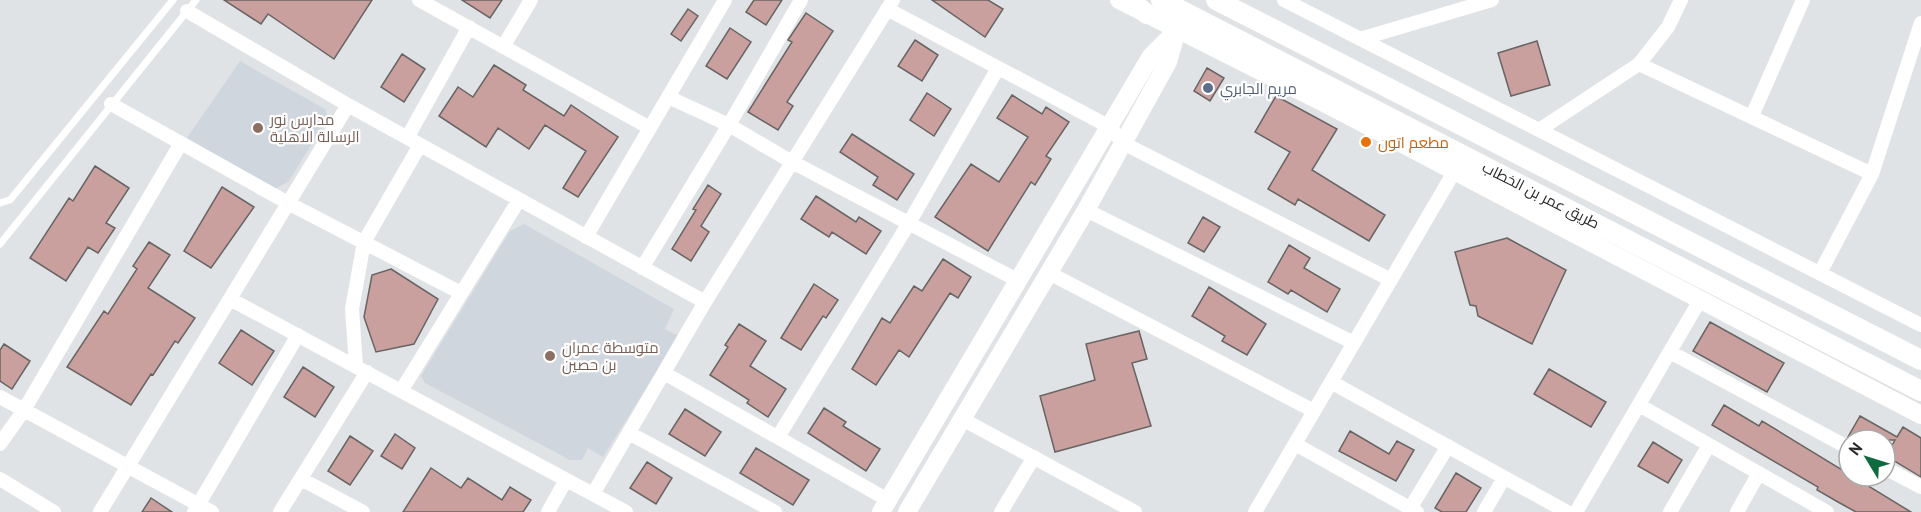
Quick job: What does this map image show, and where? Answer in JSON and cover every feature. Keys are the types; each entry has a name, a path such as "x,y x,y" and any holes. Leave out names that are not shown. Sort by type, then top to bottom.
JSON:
{"main road":[{"path":"1129,0 1147,14"},
{"name":"طريق عمر بن الخطاب","path":"1161,0 1921,391"},
{"name":"طريق عمر بن الخطاب","path":"1216,0 1921,360"}],"street":[{"path":"419,0 650,128"},
{"path":"503,47 531,0"},
{"path":"586,237 725,0"},
{"path":"642,268 729,125 801,0"},
{"path":"1119,0 1921,415"},
{"path":"1284,0 1921,325"},
{"path":"1360,39 1492,0"},
{"path":"1539,130 1639,64 1668,27 1681,0"},
{"path":"1752,116 1803,0"},
{"path":"191,5 348,105 705,302"},
{"path":"593,494 705,302 890,5 998,68 1110,127 1123,143 1391,280"},
{"path":"1820,273 1872,174 1921,23"},
{"path":"407,138 469,27"},
{"path":"664,373 778,437 884,506 1020,281 1151,56 1177,30"},
{"path":"907,512 1086,210 1168,62 1177,30"},
{"path":"1639,64 1872,174"},
{"path":"778,437 909,223 998,68"},
{"path":"668,97 729,125 792,162 1020,281"},
{"path":"111,104 288,203 461,293"},
{"path":"100,512 348,105"},
{"path":"0,444 24,410 181,143"},
{"path":"280,512 301,479 361,369 352,309 364,242 420,145"},
{"path":"1255,512 1454,172"},
{"path":"401,390 519,200"},
{"path":"1526,209 1557,204"},
{"path":"1086,210 1354,343"},
{"path":"1049,273 1314,411"},
{"path":"230,298 626,512"},
{"path":"1576,512 1700,300"},
{"path":"196,508 298,335"},
{"path":"1670,352 1837,442"},
{"path":"1331,382 1567,512"},
{"path":"0,397 129,466 196,508 212,512"},
{"path":"1639,405 1827,512"},
{"path":"962,419 1135,512"},
{"path":"629,433 775,512"},
{"path":"1295,444 1412,511 1448,446"},
{"path":"1670,512 1709,445"},
{"path":"1001,512 1034,457"},
{"path":"1737,512 1759,473"},
{"path":"1897,474 1921,487"},
{"path":"1484,512 1504,478"},
{"path":"0,479 54,512"},
{"path":"301,479 363,512"},
{"path":"548,512 566,480"}],"lane":[{"path":"0,203 10,200 173,0"},
{"path":"0,244 191,5"}],"shaded area":[{"name":"مدارس نور الرسالة الاهلية","path":"240,61 325,109 328,117 289,181 275,189 187,138"},
{"name":"متوسطة عمران بن حصين","path":"524,224 674,309 665,329 679,336 603,457 588,448 582,460 570,460 425,383 421,376 510,231"}],"building":[{"path":"224,0 372,0 334,59 268,14 261,24"},
{"path":"462,0 502,0 490,18"},
{"path":"754,0 782,0 766,25 746,12"},
{"path":"932,0 988,0 1003,9 985,37"},
{"path":"688,9 698,16 681,41 671,34"},
{"path":"806,13 833,31 787,102 793,106 778,130 748,112 792,42 788,40"},
{"path":"730,28 751,42 727,79 706,66"},
{"path":"915,40 938,55 922,81 898,66"},
{"path":"1537,41 1550,85 1511,96 1498,53"},
{"path":"402,54 425,69 404,102 381,87"},
{"path":"494,65 526,85 523,90 564,116 571,105 618,137 578,197 563,188 586,151 545,125 529,149 498,128 486,147 439,116 458,87 473,97"},
{"path":"1207,68 1224,78 1210,101 1194,91"},
{"path":"927,93 951,109 934,136 910,120"},
{"path":"1012,95 1042,114 1046,107 1069,122 1046,156 1051,159 1035,185 1031,182 988,251 935,217 971,164 999,182 1028,137 997,118"},
{"path":"1276,96 1337,129 1312,170 1385,215 1369,241 1298,199 1295,205 1268,189 1290,152 1255,132"},
{"path":"852,134 914,174 897,200 873,185 878,177 840,152"},
{"path":"95,166 129,188 106,223 115,228 98,253 88,247 66,281 30,258 69,198 73,201"},
{"path":"708,185 721,194 701,226 709,232 691,261 672,249"},
{"path":"222,187 254,207 211,268 184,251"},
{"path":"816,196 856,222 859,217 881,231 866,254 832,232 829,237 801,219"},
{"path":"1203,217 1220,227 1204,252 1188,243"},
{"path":"1507,238 1566,270 1532,344 1478,316 1476,306 1470,305 1455,252"},
{"path":"149,242 170,255 148,288 195,318 178,343 175,341 131,405 67,367 104,311 108,314 137,269 133,266"},
{"path":"1289,245 1310,258 1304,268 1340,289 1327,312 1291,290 1288,294 1268,282"},
{"path":"943,259 971,277 958,298 950,293 909,357 899,350 876,385 852,369 882,318 890,323 914,286 922,291"},
{"path":"391,269 438,299 414,344 376,352 364,317 372,275"},
{"path":"814,284 838,300 826,318 823,316 801,350 781,338"},
{"path":"1209,287 1266,324 1247,355 1222,341 1225,336 1192,316"},
{"path":"1710,322 1784,363 1767,392 1693,351"},
{"path":"739,324 766,341 750,366 786,389 768,417 747,403 749,400 710,375 728,347 725,345"},
{"path":"241,330 274,351 252,385 219,363"},
{"path":"1139,331 1147,359 1132,363 1151,426 1055,452 1040,396 1095,380 1086,344"},
{"path":"4,344 30,361 12,389 0,381 0,350"},
{"path":"303,367 334,387 315,417 284,397"},
{"path":"1549,369 1606,402 1591,427 1534,394"},
{"path":"1724,405 1759,426 1762,421 1837,467 1837,488 1872,488 1911,512 1856,512 1712,425"},
{"path":"824,408 846,422 843,426 880,449 866,471 808,433"},
{"path":"685,409 721,432 705,456 669,434"},
{"path":"1860,416 1881,428 1853,428"},
{"path":"1903,427 1921,438 1921,477 1897,463 1897,437"},
{"path":"1350,431 1389,454 1397,441 1414,450 1396,481 1339,451"},
{"path":"395,434 415,448 402,469 381,456"},
{"path":"350,436 373,451 350,485 328,471"},
{"path":"1653,442 1682,460 1668,483 1638,466"},
{"path":"756,448 809,480 793,505 740,473"},
{"path":"647,462 672,478 656,504 630,488"},
{"path":"431,468 461,488 468,478 502,500 510,487 531,500 523,512 403,512"},
{"path":"1456,473 1481,488 1466,512 1442,512 1435,508"},
{"path":"151,498 172,512 142,512"}],"place":[{"name":"مريم الجابري","path":"1208,88"},
{"name":"مدارس نور الرسالة الاهلية","path":"258,128"},
{"name":"مطعم اتون","path":"1366,142"},
{"name":"متوسطة عمران بن حصين","path":"550,356"}]}
